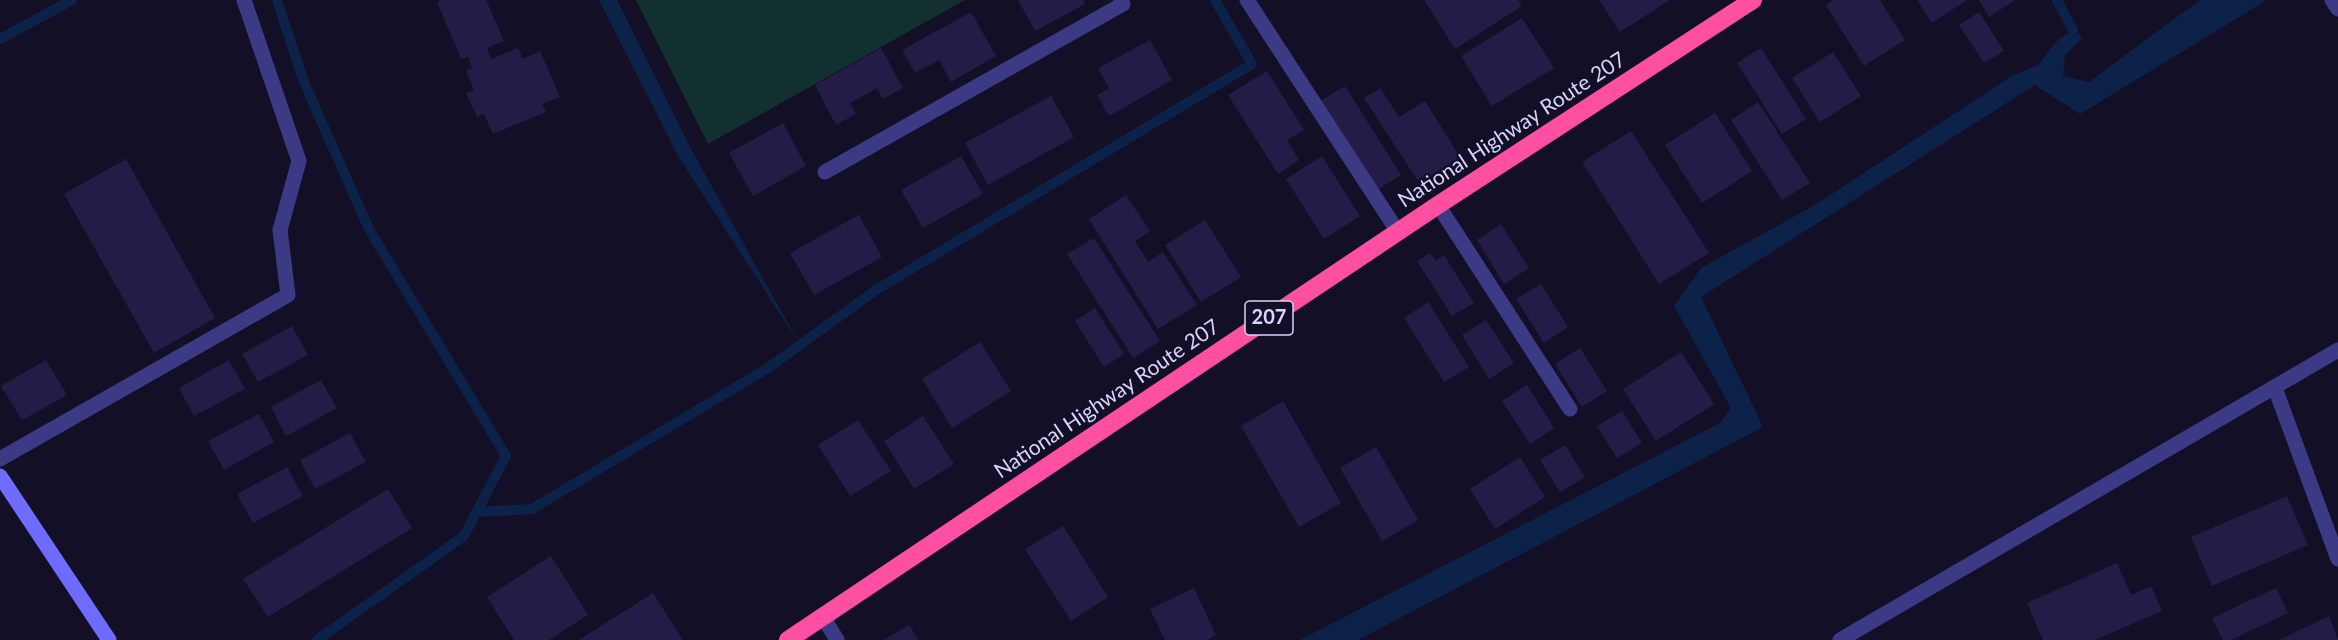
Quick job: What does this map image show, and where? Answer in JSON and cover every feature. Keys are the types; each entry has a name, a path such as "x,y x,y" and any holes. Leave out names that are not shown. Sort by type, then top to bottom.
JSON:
{"highway":[{"name":"National Highway Route 207","path":"788,640 1438,205 1753,0"}],"street":[{"path":"0,459 288,295 280,230 299,161 244,0"},
{"path":"825,172 1123,4 1121,0"},
{"path":"1247,0 1398,232"},
{"path":"2332,0 2338,9"},
{"path":"1438,205 1570,409"},
{"path":"1840,640 2338,350"},
{"path":"2275,388 2338,559"},
{"path":"0,476 110,640"},
{"path":"823,616 837,640"}],"green space":[{"path":"636,0 965,0 708,144"}],"water":[{"path":"599,0 617,0 691,149 800,345 678,156"},
{"path":"2200,0 2267,0 2080,114 2035,85 1701,297 1763,427 1358,640 1300,640 1720,423 1731,408 1674,306 1701,268 1815,205 2012,76 2038,65 2058,40 2073,30 2083,37 2065,55 2063,76 2089,82"}],"building":[{"path":"486,0 504,41 487,48 491,59 518,48 523,59 540,51 560,97 542,104 546,112 493,134 484,114 477,117 466,93 474,90 466,71 472,68 468,57 461,59 437,2"},
{"path":"1018,0 1083,0 1085,4 1035,31"},
{"path":"1424,0 1518,0 1522,6 1455,49"},
{"path":"1599,0 1670,0 1620,32"},
{"path":"1834,0 1880,0 1905,40 1864,66 1826,5"},
{"path":"1917,0 1967,0 1932,23"},
{"path":"1979,0 2015,0 1989,17"},
{"path":"971,12 996,56 951,82 939,60 915,73 902,50"},
{"path":"1979,12 2004,51 1984,63 1959,25"},
{"path":"1522,18 1554,68 1492,106 1461,56"},
{"path":"1150,40 1172,80 1109,116 1097,95 1109,88 1098,68"},
{"path":"881,48 903,88 883,99 877,88 850,103 856,114 836,125 815,85"},
{"path":"1761,48 1806,119 1782,134 1737,63"},
{"path":"1833,52 1861,96 1820,122 1792,78"},
{"path":"1267,71 1304,130 1287,140 1299,160 1278,174 1228,95"},
{"path":"1345,86 1401,175 1377,190 1320,101"},
{"path":"1380,88 1399,117 1425,101 1460,157 1419,183 1364,98"},
{"path":"1051,96 1074,137 988,185 965,143"},
{"path":"1758,102 1810,183 1782,200 1731,120"},
{"path":"1715,113 1752,171 1702,203 1665,145"},
{"path":"783,123 806,166 753,196 729,153"},
{"path":"1631,131 1709,253 1659,284 1582,162"},
{"path":"961,156 983,194 923,228 901,190"},
{"path":"1322,156 1360,216 1324,239 1286,179"},
{"path":"126,159 215,318 154,353 64,194"},
{"path":"1126,195 1150,231 1135,241 1148,262 1163,252 1197,305 1158,329 1089,219"},
{"path":"859,215 882,257 814,295 790,253"},
{"path":"1205,220 1241,277 1201,302 1165,245"},
{"path":"1501,224 1529,268 1504,284 1477,240"},
{"path":"1094,238 1160,341 1133,358 1067,254"},
{"path":"1430,253 1436,261 1444,255 1474,303 1452,316 1417,261"},
{"path":"1541,284 1568,327 1544,343 1516,299"},
{"path":"1428,302 1469,367 1444,382 1404,318"},
{"path":"1095,308 1124,354 1104,367 1075,321"},
{"path":"1486,320 1514,363 1489,379 1462,335"},
{"path":"292,326 308,355 258,382 242,354"},
{"path":"980,342 1011,391 952,428 922,379"},
{"path":"1580,348 1607,391 1582,407 1555,364"},
{"path":"1681,352 1714,404 1656,441 1623,389"},
{"path":"46,360 67,395 22,420 1,386"},
{"path":"229,360 245,389 194,416 179,388"},
{"path":"321,380 337,408 286,436 271,407"},
{"path":"1527,385 1554,428 1530,444 1502,401"},
{"path":"1283,401 1341,503 1299,527 1241,426"},
{"path":"1622,411 1642,443 1617,458 1597,426"},
{"path":"259,414 274,442 224,470 208,441"},
{"path":"923,416 954,464 914,489 884,441"},
{"path":"858,420 891,471 850,496 818,445"},
{"path":"350,433 366,462 315,489 300,460"},
{"path":"1565,445 1585,477 1560,492 1540,460"},
{"path":"1376,447 1418,520 1382,541 1340,468"},
{"path":"1520,457 1545,497 1495,529 1470,489"},
{"path":"287,467 303,496 253,523 237,494"},
{"path":"388,489 412,528 268,617 243,579"},
{"path":"2287,496 2308,545 2212,586 2191,537"},
{"path":"1063,526 1108,597 1071,621 1025,549"},
{"path":"551,556 588,615 549,640 514,640 487,597"},
{"path":"2117,563 2131,595 2151,586 2162,611 2095,640 2043,640 2027,603"},
{"path":"1194,588 1216,635 1207,640 1165,640 1150,609"},
{"path":"2276,588 2288,613 2231,640 2223,640 2212,618"},
{"path":"653,593 683,640 579,640"},
{"path":"2329,616 2338,640 2279,640"},
{"path":"909,625 918,640 884,640"}],"waterway":[{"path":"0,39 72,0"},
{"path":"277,0 304,82 369,229 506,456 464,536 317,640"},
{"path":"477,512 532,509 768,368 876,290 1252,64 1215,0"},
{"path":"2057,0 2073,30"}]}
